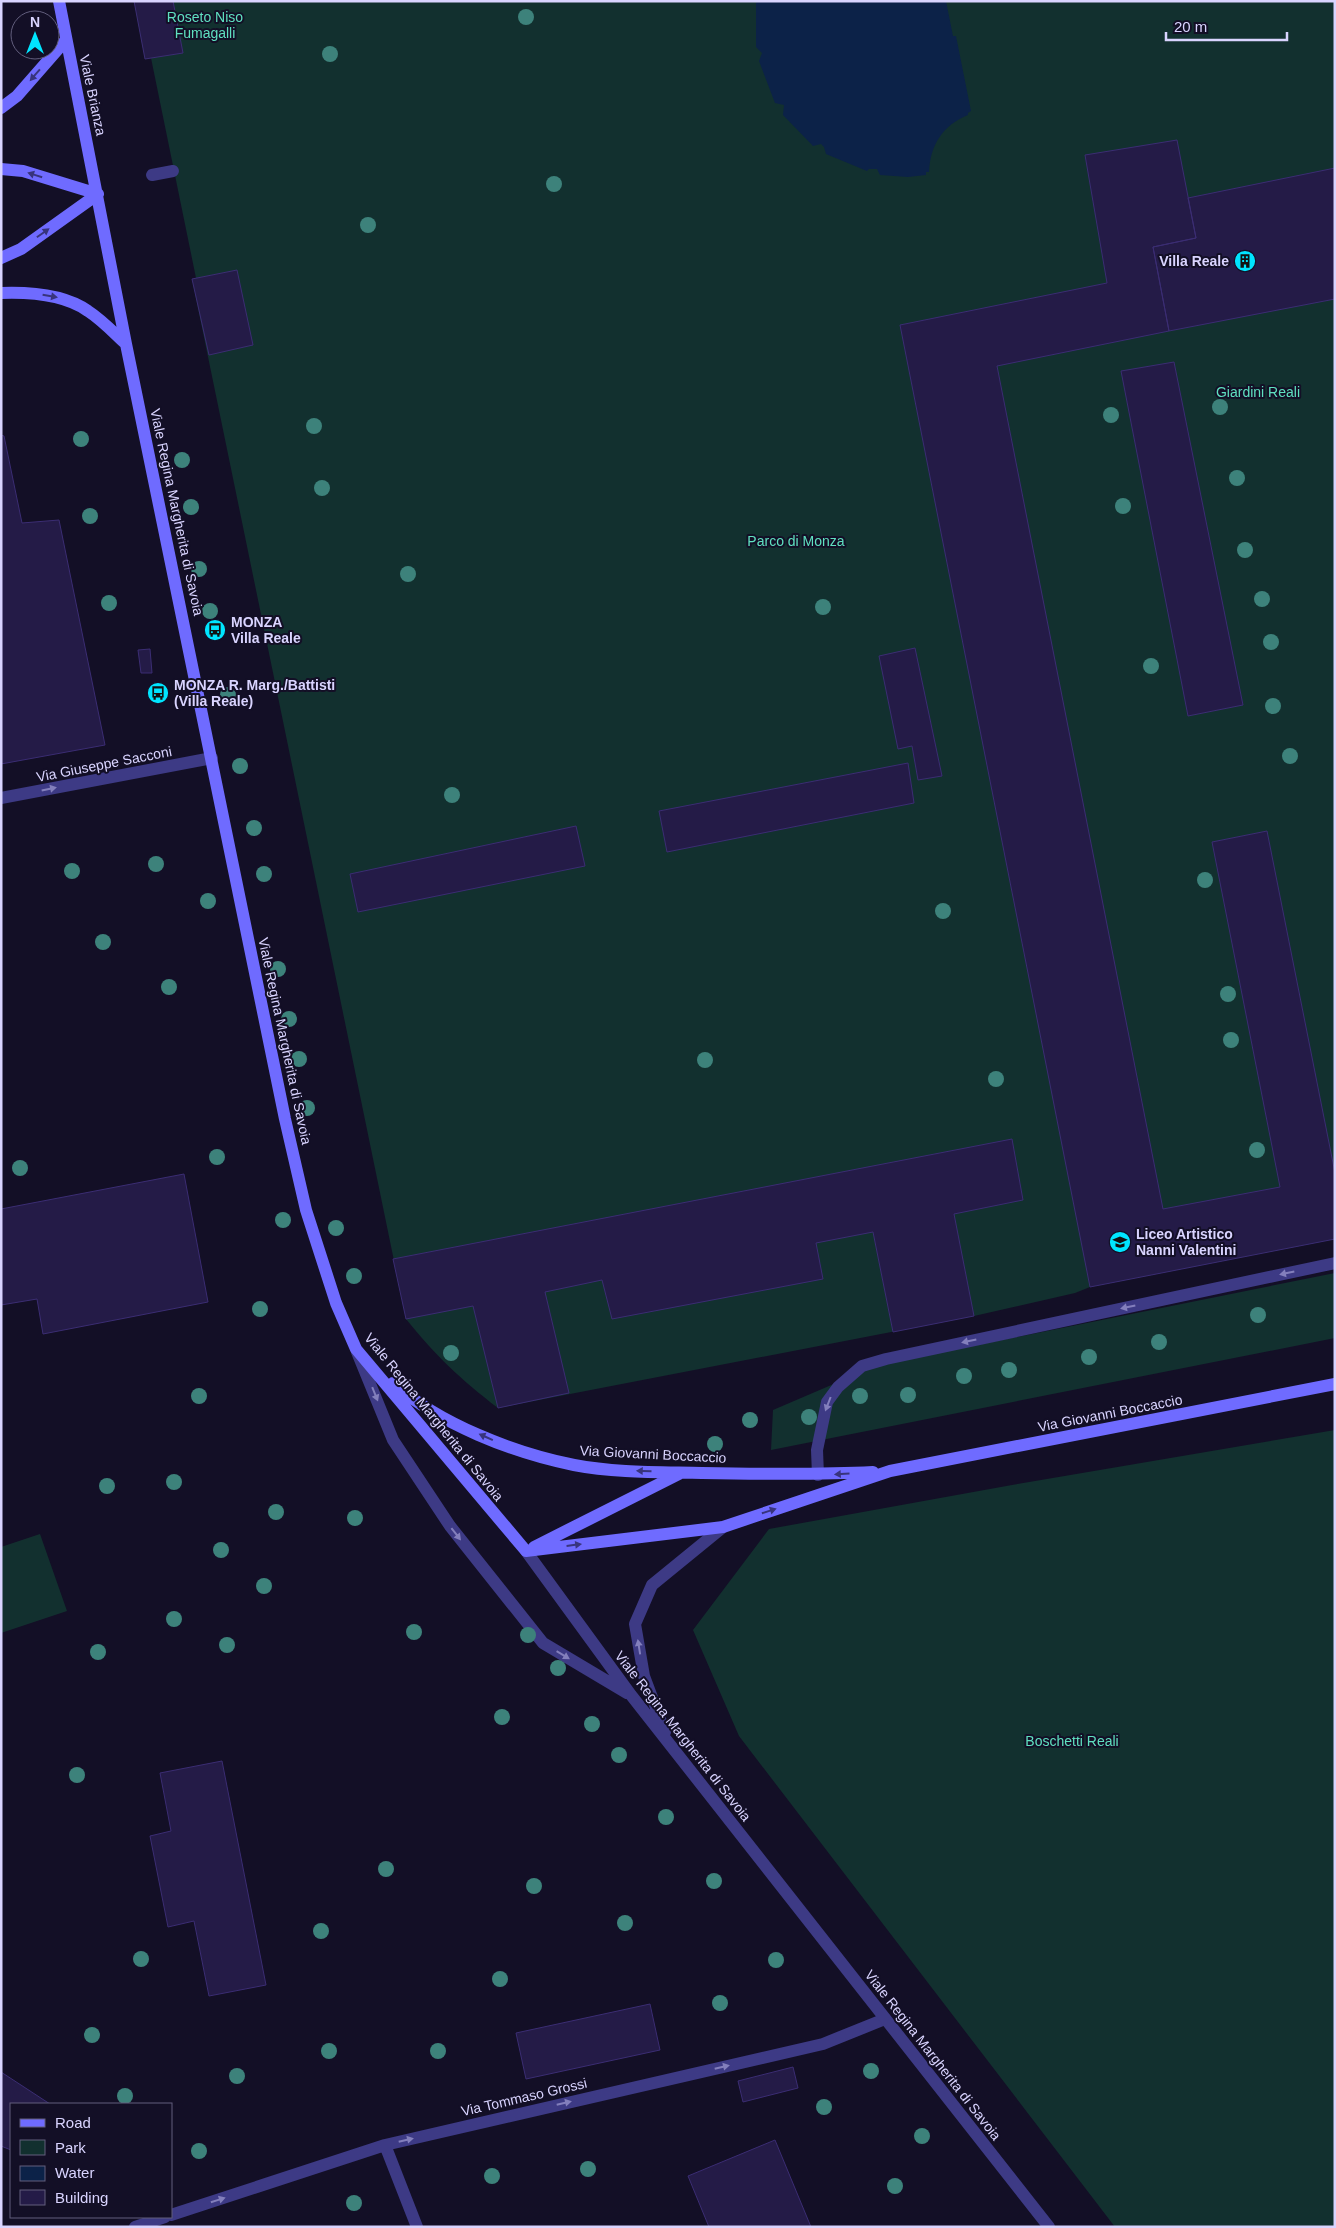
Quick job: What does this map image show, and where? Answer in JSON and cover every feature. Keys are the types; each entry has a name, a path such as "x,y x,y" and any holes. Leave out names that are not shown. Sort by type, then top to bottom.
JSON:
{"main road":[{"name":"Viale Brianza","path":"59,1 98,194"},
{"path":"1,108 17,96 66,40"},
{"path":"1,169 23,171 98,194"},
{"path":"1,258 21,249 98,194"},
{"name":"Viale Regina Margherita di Savoia","path":"98,194 126,344 306,1210 336,1303 356,1349 526,1551"},
{"path":"1,293 19,292 55,297 79,306 87,310 126,344"},
{"name":"Via Giovanni Boccaccio","path":"356,1349 409,1397 445,1418 504,1445 575,1465 619,1470 681,1473 818,1475 890,1471"},
{"name":"Via Giovanni Boccaccio","path":"526,1551 723,1527 890,1471 1335,1384"},
{"path":"526,1551 603,1510 681,1473"}],"street":[{"path":"152,175 173,171"},
{"name":"Via Giuseppe Sacconi","path":"1,798 212,758"},
{"path":"818,1475 817,1450 827,1402 838,1387 862,1366 896,1356 1335,1263"},
{"path":"356,1349 394,1440 450,1526 543,1643 631,1695"},
{"name":"Via Giovanni Boccaccio","path":"669,1744 644,1676 636,1624 652,1585 723,1527"},
{"name":"Viale Regina Margherita di Savoia","path":"526,1551 631,1695 1049,2227"},
{"name":"Via Tommaso Grossi","path":"172,2215 385,2144 823,2044 885,2019"},
{"path":"385,2144 418,2227"},
{"path":"135,2227 162,2218"}],"green space":[{"name":"Parco di Monza","path":"134,1 1335,1 1335,1239 1090,1287 1075,1293 974,1316 498,1408 438,1356 406,1319 192,279 196,278 151,58 145,59"},
{"path":"1335,1273 1335,1338 771,1450 773,1410 878,1365"},
{"name":"Boschetti Reali","path":"1335,1430 1335,2227 1115,2227 739,1736 693,1630 769,1529"},
{"path":"40,1534 67,1611 1,1633 1,1547"}],"water":[{"path":"759,1 946,1 953,36 956,36 971,111 968,115 951,124 940,137 932,153 929,172 926,172 926,175 908,177 880,175 877,169 869,169 867,171 826,154 821,144 813,146 783,115 784,105 775,103 759,61 762,53 756,47 756,3"}],"building":[{"path":"134,1 173,1 183,53 145,59"},
{"path":"1177,140 1196,238 1153,247 1169,331 997,366 1163,1209 1280,1187 1212,842 1267,831 1335,1173 1335,1239 1090,1287 900,325 1107,283 1085,155"},
{"name":"Villa Reale","path":"1335,168 1335,299 1169,331 1153,247 1196,238 1188,198"},
{"path":"237,270 253,345 209,355 192,279"},
{"path":"1174,362 1243,705 1188,716 1121,371"},
{"path":"1,435 4,436 22,523 59,520 105,745 1,764"},
{"path":"915,648 942,776 918,780 912,746 898,749 879,656"},
{"path":"150,649 152,673 141,673 138,650"},
{"path":"908,763 914,803 667,852 659,811"},
{"path":"576,826 585,866 358,912 350,874"},
{"path":"1012,1139 1023,1200 954,1214 974,1316 893,1332 873,1232 816,1243 823,1279 612,1319 602,1280 545,1292 569,1393 498,1408 473,1306 406,1319 393,1259"},
{"path":"184,1174 208,1302 43,1334 37,1299 1,1305 1,1209"},
{"path":"222,1761 266,1985 209,1996 194,1921 168,1927 150,1836 171,1831 160,1773"},
{"path":"650,2004 660,2050 526,2079 516,2033"},
{"path":"793,2067 798,2088 743,2102 738,2081"},
{"path":"1,2072 48,2103 10,2103 10,2150 1,2146"},
{"path":"775,2140 811,2227 709,2227 688,2176"}],"place":[{"name":"Villa Reale","path":"1245,261"},
{"name":"MONZA Villa Reale","path":"215,630"},
{"name":"MONZA R. Marg./Battisti (Villa Reale)","path":"158,693"},
{"name":"Liceo Artistico Nanni Valentini","path":"1120,1242"}],"park label":[{"name":"Roseto Niso Fumagalli","path":"205,25"},
{"name":"Giardini Reali","path":"1258,392"}]}
